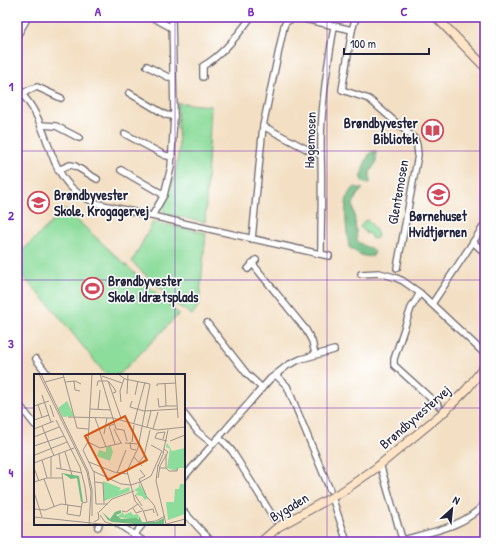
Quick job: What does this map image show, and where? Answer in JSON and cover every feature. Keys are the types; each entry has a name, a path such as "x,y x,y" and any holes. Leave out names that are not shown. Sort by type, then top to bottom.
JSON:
{"street":[{"path":"17,36 28,17"},
{"path":"152,17 172,28"},
{"path":"152,216 164,195 171,170 174,116 172,17"},
{"path":"203,77 203,66 237,36 251,17"},
{"path":"252,239 263,126 284,26 286,22 296,17 352,30"},
{"name":"Glentemosen","path":"356,17 352,30 342,90 369,99 414,139 417,145 418,154 397,268"},
{"path":"436,17 485,67"},
{"name":"Høgemosen","path":"321,254 321,154 324,92 334,27"},
{"path":"147,66 168,77 173,77"},
{"path":"22,94 37,87 61,98"},
{"path":"17,90 34,109 58,170 65,182 77,193 90,201 329,256"},
{"path":"129,93 166,115 174,116"},
{"path":"41,125 56,126 79,138"},
{"path":"263,126 314,153 321,154"},
{"path":"125,134 164,155 172,157"},
{"path":"58,170 70,165 75,166 97,179"},
{"path":"121,170 164,195"},
{"path":"432,304 485,224"},
{"path":"473,242 485,253"},
{"path":"248,269 254,261 306,330 312,341 315,354"},
{"path":"361,274 379,273 403,281 420,293 485,354"},
{"path":"420,293 411,308 394,359 394,365 439,406"},
{"path":"207,323 247,374 262,388"},
{"path":"185,476 262,388 276,375 288,365 301,359 334,350"},
{"path":"36,359 47,374"},
{"name":"Brøndbyvestervej","path":"378,466 445,411 467,389 485,366"},
{"path":"276,375 287,386 331,494 347,542"},
{"path":"17,402 34,424"},
{"path":"185,415 198,432 213,444"},
{"path":"219,438 232,451 275,520"},
{"path":"378,466 402,541 452,526 473,514 485,503"},
{"name":"Bygaden","path":"261,542 278,527 331,494 360,480 378,466"},
{"path":"185,513 212,542"},
{"path":"119,525 145,542"},
{"path":"134,535 142,525"}],"green space":[{"path":"177,103 211,106 205,222 166,214 163,210 174,178 179,150"},
{"path":"376,151 376,163 370,172 370,183 364,183 361,179 364,165 371,152"},
{"path":"355,187 363,189 357,195 353,204 357,240 359,243 375,252 373,256 363,256 349,247 346,207 349,194"},
{"name":"Brøndbyvester Skole Idrætsplads","path":"65,209 179,314 120,374 105,374 52,308 17,270 17,256"},
{"path":"367,220 378,234 377,238 372,239 369,233 366,234 360,227 363,222"},
{"path":"153,222 206,233 199,305 192,315 177,305 132,262"}],"place":[{"name":"Brøndbyvester Bibliotek","path":"433,131"},
{"name":"Børnehuset Hvidtjørnen","path":"438,194"},
{"name":"Brøndbyvester Skole, Krogagervej","path":"38,203"},
{"name":"Brøndbyvester Skole Idrætsplads","path":"93,289"}]}
